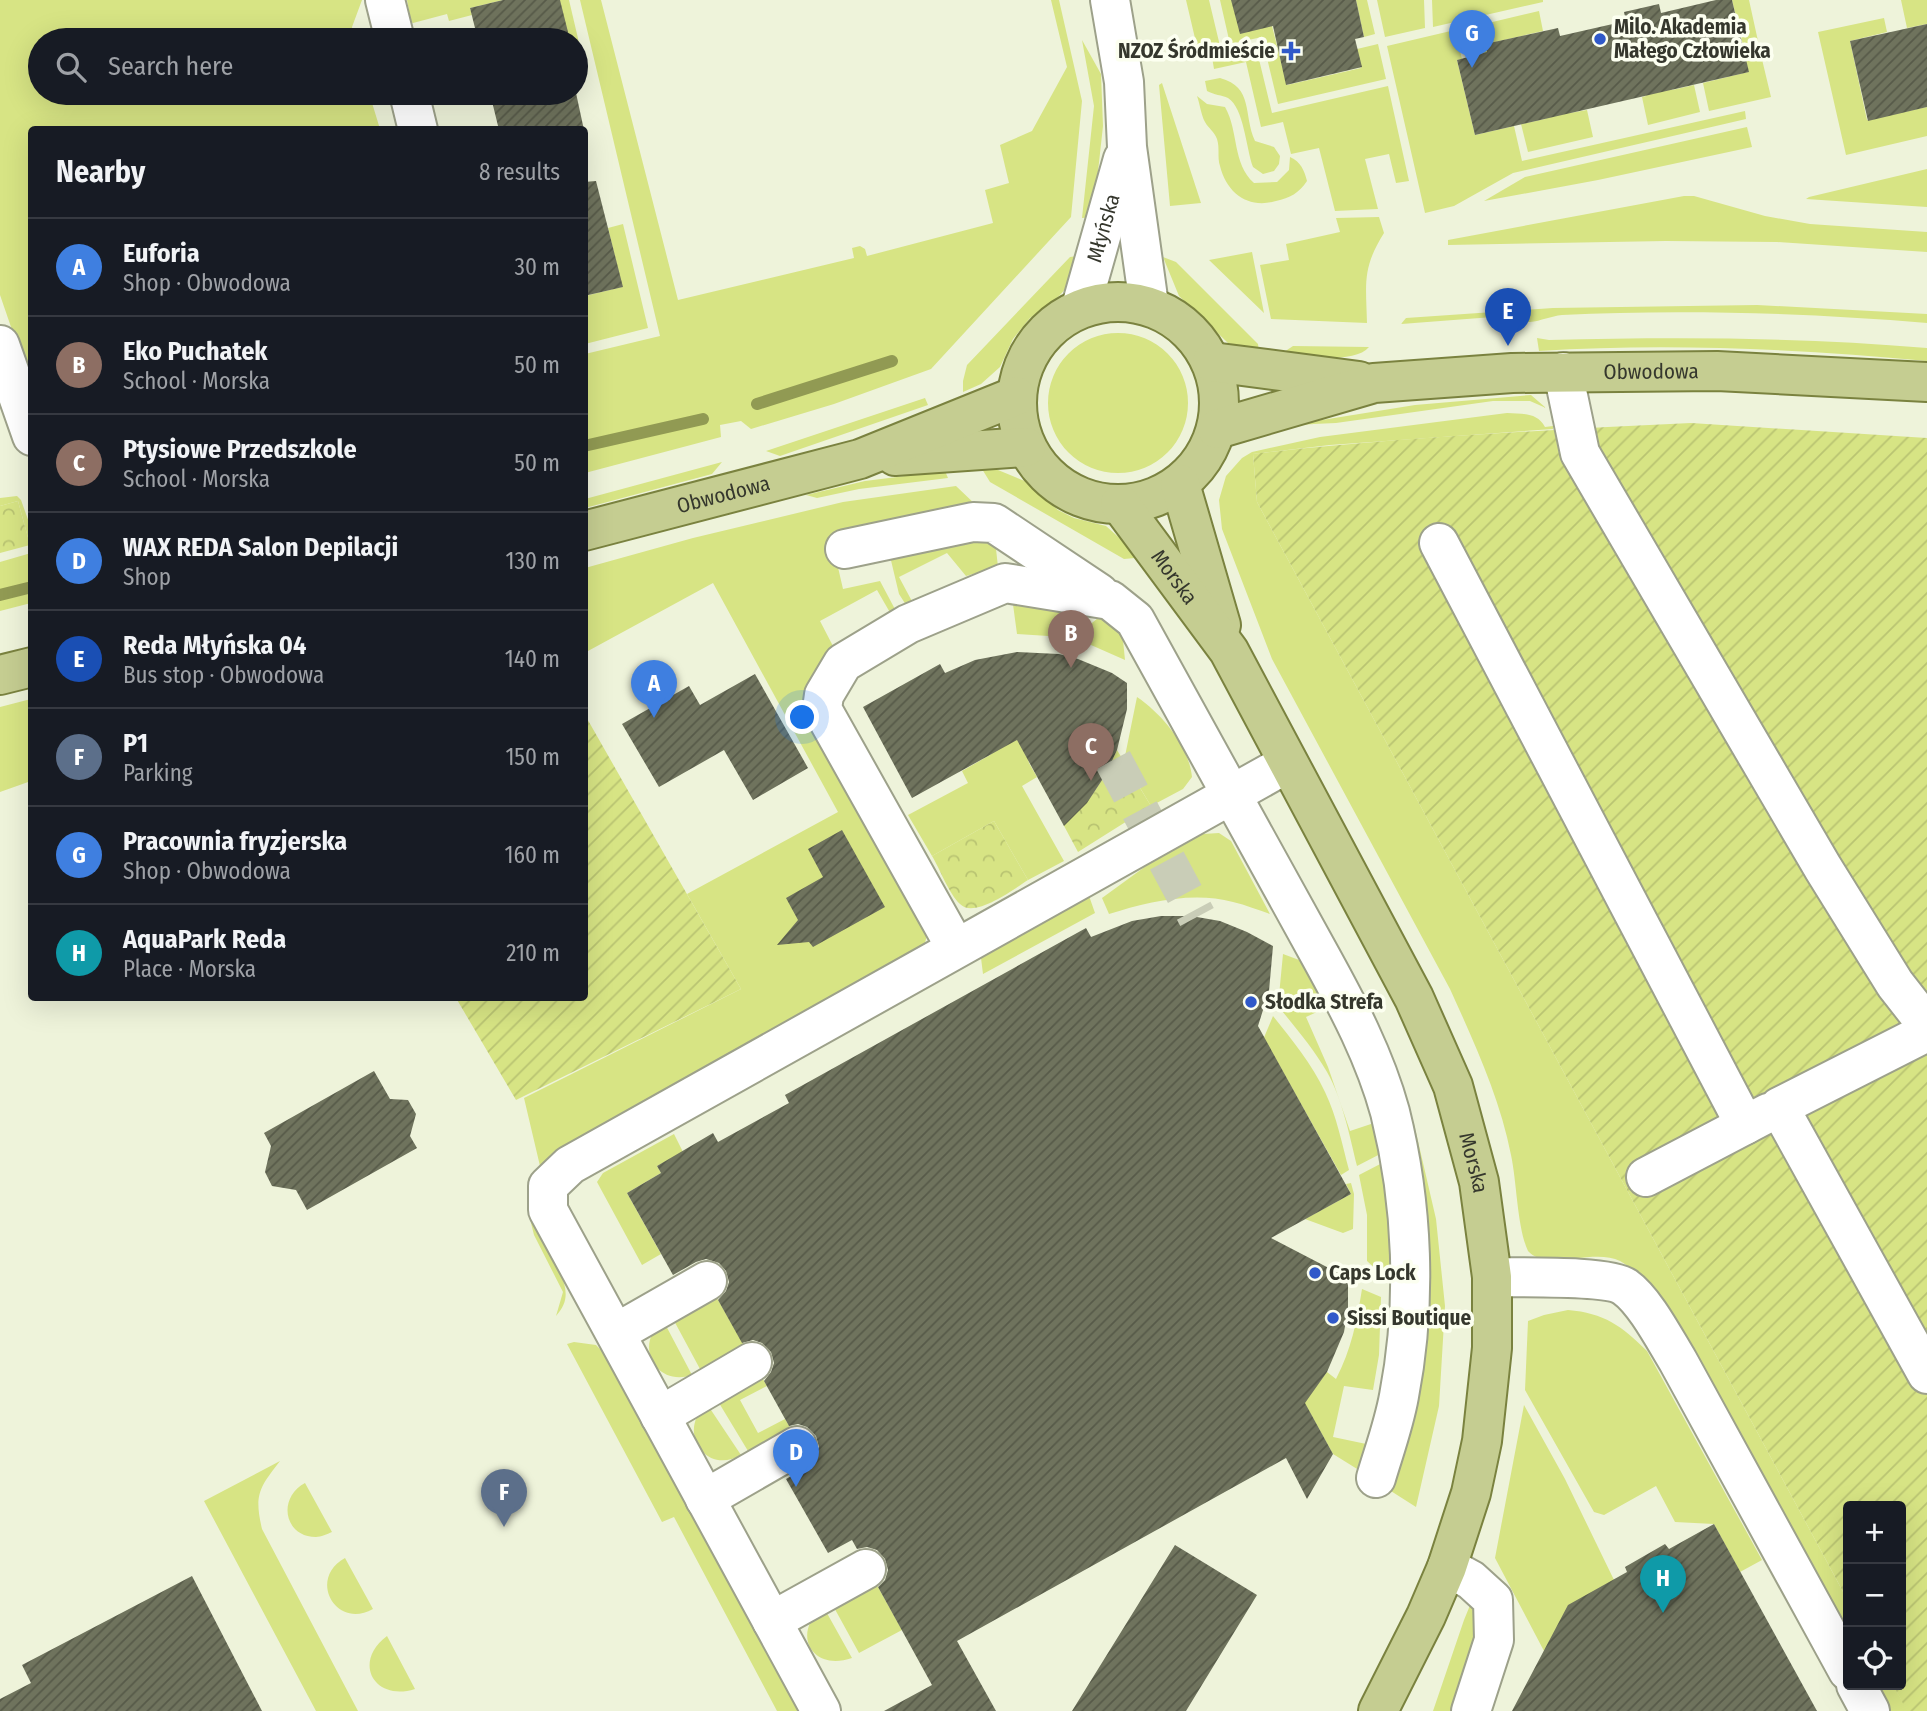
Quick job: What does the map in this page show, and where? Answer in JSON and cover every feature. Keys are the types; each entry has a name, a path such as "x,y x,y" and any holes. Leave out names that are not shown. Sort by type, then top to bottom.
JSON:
{"main road":[{"path":"1115,300 1149,305 1187,327 1212,362 1220,395 1217,429 1196,468 1180,484 1152,499 1121,504 1082,498 1049,478 1026,447 1017,422 1016,396 1025,359 1048,328 1081,307 1115,300"},
{"name":"Obwodowa","path":"1212,362 1374,383 1512,373 1717,371 1927,382"},
{"name":"Obwodowa","path":"1217,429 1374,383"},
{"name":"Obwodowa","path":"588,530 860,459 1016,396"},
{"name":"Obwodowa","path":"860,459 1026,447"},
{"name":"Morska","path":"1180,484 1229,651"},
{"name":"Morska","path":"1121,504 1229,651 1414,998 1454,1086 1479,1182 1492,1277 1492,1348 1482,1441 1471,1493 1447,1567 1426,1616 1378,1711"},
{"path":"0,675 28,668"}],"street":[{"path":"385,0 392,28"},
{"name":"Młyńska","path":"1110,0 1124,82 1127,147 1149,305"},
{"path":"412,105 417,126"},
{"name":"Młyńska","path":"1081,307 1127,147"},
{"path":"0,345 28,425"},
{"path":"1563,372 1580,453 1823,868 1895,984 1927,1025"},
{"path":"845,549 973,522 994,523 1110,600 1135,621 1344,998 1371,1058 1389,1111 1409,1213 1409,1297 1406,1351 1399,1398 1376,1478"},
{"path":"1438,543 1745,1125"},
{"path":"956,948 822,709 824,695 843,663 908,624 1005,583 1110,600"},
{"path":"821,1711 548,1210 548,1186 570,1165 1288,763"},
{"path":"1646,1177 1927,1032"},
{"path":"1779,1107 1927,1374"},
{"path":"1492,1277 1599,1280 1624,1286 1648,1313 1678,1361 1843,1662"},
{"path":"616,1333 707,1281"},
{"path":"660,1416 752,1363"},
{"path":"705,1499 797,1446"},
{"path":"1447,1567 1471,1580 1493,1600 1493,1640 1471,1711"},
{"path":"772,1621 866,1569"},
{"path":"1859,1690 1870,1711"}],"green space":[{"path":"0,0 362,0 352,28 28,28 28,105 373,105 379,126 28,126 28,376 0,295"},
{"path":"407,0 503,0 470,8 472,15 449,21 447,14 413,23"},
{"path":"553,0 569,0 576,28 560,28"},
{"path":"580,0 601,0 678,300 854,258 852,248 860,246 865,249 867,256 993,223 985,190 1009,183 1000,145 1032,131 1067,67 1051,0 1059,0 1082,101 1071,217 931,369 834,404 751,429 741,421 720,425 721,437 588,472 588,353 660,336"},
{"path":"1186,0 1209,0 1220,46 1198,51"},
{"path":"1220,0 1232,0 1272,26 1287,85 1361,68 1357,49 1378,44 1386,79 1278,104 1262,37 1230,44"},
{"path":"1356,0 1367,0 1375,34 1364,37"},
{"path":"1377,0 1424,0 1425,28 1385,37"},
{"path":"1432,0 1543,0 1543,2 1433,27"},
{"path":"1732,0 1749,0 1758,41 1743,45"},
{"path":"1901,0 1927,0 1927,24 1907,28"},
{"path":"1539,11 1543,31 1486,44 1487,53 1469,57 1463,29"},
{"path":"1884,18 1887,32 1850,41 1867,120 1927,107 1927,136 1846,155 1818,32"},
{"path":"1455,30 1462,59 1457,60 1475,135 1514,126 1522,161 1745,111 1746,119 1513,173 1454,206 1425,213 1387,46"},
{"path":"1082,40 1101,74 1103,126 1093,217 1082,218 1094,106"},
{"path":"1256,47 1272,113 1388,86 1409,181 1396,183 1389,154 1365,159 1378,209 1335,211 1319,148 1291,154 1283,122 1261,127 1246,62 1214,69 1212,57"},
{"path":"1760,51 1771,97 1709,111 1703,83 1748,72 1744,55"},
{"path":"1220,78 1231,82 1243,95 1255,141 1274,147 1280,156 1274,171 1263,174 1253,167 1238,110 1228,98 1207,91 1205,81"},
{"path":"1670,81 1672,90 1694,85 1700,112 1648,125 1642,97 1646,96 1645,87"},
{"path":"1162,83 1201,203 1170,206 1159,85"},
{"path":"1197,96 1207,104 1225,107 1242,166 1254,183 1277,182 1289,170 1290,157 1297,161 1303,170 1307,181 1304,185 1290,197 1266,203 1240,197 1223,176 1217,139 1204,119"},
{"path":"1568,104 1570,113 1587,110 1593,137 1528,152 1521,124 1545,119"},
{"path":"1747,127 1752,147 1484,201 1525,177"},
{"path":"1927,169 1927,207 1806,199 1809,197"},
{"path":"1694,196 1765,216 1810,224 1927,232 1927,252 1777,242 1448,245 1448,240"},
{"path":"1379,217 1384,233 1372,256 1367,276 1367,323 1271,319 1260,265 1289,260 1286,244 1340,232 1336,218"},
{"path":"623,224 648,328 588,343 588,295 622,287 608,228"},
{"path":"1252,252 1264,313 1209,260"},
{"path":"1085,255 1070,284 1030,318 1013,339 1000,367 981,384 963,392 967,365 1070,257"},
{"path":"1163,257 1176,262 1258,344 1259,352 1228,343 1179,296"},
{"path":"1757,305 1927,314 1927,323 1791,314 1652,312 1562,315 1530,322 1493,317 1401,324 1406,318 1553,308"},
{"path":"1118,333 1145,338 1168,353 1183,376 1188,403 1183,430 1168,453 1145,468 1118,473 1091,468 1068,453 1053,430 1048,403 1053,376 1068,353 1091,338"},
{"path":"1537,338 1738,339 1880,344 1927,348 1927,361 1733,348 1539,351"},
{"path":"1293,346 1369,347 1353,356 1284,356 1284,352"},
{"path":"1531,395 1546,408 1530,401 1493,401 1336,423 1291,425 1415,405"},
{"path":"925,398 928,405 780,456 766,451"},
{"path":"1507,413 1534,416 1545,427 1553,426 1553,429 1330,445 1253,454 1257,502 1843,1592 1843,1641 1640,1279 1623,1263 1610,1258 1546,1259 1536,1257 1528,1251 1506,1134 1477,1050 1450,989 1272,659 1222,529 1219,500 1226,476 1242,458 1252,452 1320,437"},
{"path":"1691,423 1927,438 1927,1711 1907,1711 1896,1690 1906,1690 1906,1501 1843,1501 1843,1592 1257,502 1253,454 1529,431"},
{"path":"722,462 712,474 588,507 588,498"},
{"path":"982,469 998,470 1027,482 1058,510 1074,518 1106,526 1134,551 1135,558 1124,559 990,482"},
{"path":"945,471 948,478 859,489 817,498 806,495 865,481"},
{"path":"956,486 977,506 837,563 843,589 880,581 897,613 892,616 877,590 820,621 834,648 814,671 808,688 928,931 924,947 552,1157 561,1274 566,1296 556,1316 563,1292 534,1235 529,1215 529,1196 540,1166 524,1098 741,989 687,894 838,812 713,583 588,651 588,567 693,538 843,502"},
{"path":"17,496 21,500 28,520 28,538 18,501 0,506 0,498"},
{"path":"18,501 28,546 0,553 0,506"},
{"path":"990,533 996,549 998,567 966,576 947,553 899,577 914,605 908,608 899,594 889,552"},
{"path":"28,554 28,604 0,611 0,562"},
{"path":"1012,597 1094,611 1064,637 1017,634"},
{"path":"1103,614 1122,630 1125,660 1072,639"},
{"path":"1137,697 1156,712 1173,732 1186,754 1192,777 1183,789 1151,806 1124,761"},
{"path":"28,700 28,782 0,792 0,707"},
{"path":"588,720 741,989 516,1100 458,1001 588,1001"},
{"path":"1020,727 1029,763 1037,777 1022,786 1064,861 1028,880 994,821 932,856 908,815 968,783 962,771 990,755"},
{"path":"1117,750 1151,806 1078,852 1063,824 1088,800"},
{"path":"1253,794 1296,871 1393,1064 1414,1124 1436,1219 1445,1306 1439,1406 1416,1507 1383,1486 1418,1219"},
{"path":"994,821 1028,880 994,901 975,908 966,908 952,894 932,856"},
{"path":"1219,833 1231,841 1270,914 1218,899 1186,898 1154,902 1109,914 1102,898 1146,866 1203,834"},
{"path":"1088,893 1095,913 983,974 981,958 988,946"},
{"path":"1283,954 1310,964 1332,1005 1306,1017 1328,1067 1350,1131 1377,1122 1386,1151 1357,1166 1345,1118 1332,1082 1304,1038 1278,1006"},
{"path":"1273,1016 1308,1062 1329,1101 1349,1170 1341,1175 1274,1056 1257,1054"},
{"path":"674,1134 683,1152 657,1166 661,1173 627,1193 661,1254 642,1265 597,1182 603,1173"},
{"path":"1386,1161 1394,1286 1367,1261 1367,1215 1359,1175"},
{"path":"1351,1183 1354,1194 1353,1229 1343,1233 1305,1219 1351,1194 1346,1184"},
{"path":"1362,1289 1381,1297 1379,1355 1373,1390 1344,1386 1333,1437 1371,1445 1362,1472 1333,1454 1304,1402 1327,1372 1336,1379 1353,1335"},
{"path":"714,1293 744,1345 700,1369 672,1317"},
{"path":"1568,1310 1592,1314 1612,1322 1647,1351 1762,1560 1740,1572 1714,1524 1675,1522 1656,1486 1604,1515 1594,1512 1525,1390 1528,1321"},
{"path":"664,1322 692,1375 667,1375 658,1369 652,1360 650,1340 655,1330"},
{"path":"574,1342 596,1345 605,1354 806,1711 777,1711 674,1517 662,1522 567,1344"},
{"path":"760,1374 767,1386 740,1400 758,1433 785,1419 791,1429 748,1451 716,1398"},
{"path":"707,1404 741,1455 728,1460 716,1460 706,1455 699,1447 694,1426 698,1415"},
{"path":"1524,1405 1565,1479 1614,1580 1544,1651 1495,1558"},
{"path":"280,1461 260,1492 258,1508 262,1529 358,1711 316,1711 204,1501"},
{"path":"305,1483 332,1532 318,1537 305,1535 291,1524 288,1516 290,1498"},
{"path":"345,1558 373,1609 360,1614 348,1613 338,1608 331,1599 327,1589 328,1578 334,1567"},
{"path":"873,1578 902,1630 859,1653 831,1602"},
{"path":"1473,1598 1480,1628 1457,1711 1433,1711 1464,1620"},
{"path":"823,1606 852,1658 826,1660 810,1648 808,1628"},
{"path":"387,1636 415,1689 401,1692 388,1690 372,1677 371,1657 376,1646"},
{"path":"1871,1690 1896,1690 1908,1711 1882,1711"}],"building":[{"path":"503,0 560,0 567,28 475,28 470,8"},
{"path":"1231,0 1356,0 1364,37 1355,39 1362,67 1286,85 1273,26 1240,34"},
{"path":"1716,0 1732,0 1749,72 1475,135 1457,60 1487,52 1485,44 1558,28 1560,36 1626,21 1624,12 1659,4 1661,13"},
{"path":"1927,24 1927,107 1868,121 1850,41"},
{"path":"493,105 579,105 583,126 498,126"},
{"path":"596,181 623,287 588,295 588,182"},
{"path":"1017,652 1059,654 1078,659 1112,673 1127,683 1127,709 1117,750 1106,774 1087,803 1064,826 1017,740 912,798 863,707 940,664 945,673 975,660"},
{"path":"755,674 808,768 753,800 724,750 659,787 622,724 689,686 700,705"},
{"path":"842,830 885,907 813,947 809,942 777,945 798,920 786,898 823,877 808,849"},
{"path":"1161,916 1191,916 1220,921 1273,946 1269,991 1258,1026 1351,1194 1271,1238 1348,1278 1348,1309 1344,1332 1327,1372 1305,1403 1333,1454 1307,1499 1286,1458 957,1641 996,1711 884,1711 932,1685 878,1587 885,1580 888,1570 885,1559 877,1550 867,1547 857,1549 852,1540 828,1553 786,1479 810,1465 819,1447 816,1436 807,1427 798,1424 789,1426 764,1381 774,1363 771,1352 762,1343 753,1340 742,1343 718,1300 726,1291 729,1282 726,1271 719,1263 706,1259 673,1275 627,1193 661,1173 657,1166 713,1133 718,1142 789,1103 785,1095 1086,928 1091,937 1132,921"},
{"path":"374,1071 390,1099 408,1100 416,1114 410,1136 417,1148 307,1210 296,1190 272,1186 265,1172 271,1146 264,1133"},
{"path":"1714,1524 1817,1711 1512,1711 1568,1605 1627,1572 1625,1567 1665,1544 1669,1549"},
{"path":"1175,1545 1257,1595 1186,1711 1072,1711"},
{"path":"192,1576 262,1711 0,1711 0,1699 31,1683 22,1665"}],"waterway":[{"path":"757,404 892,361"},
{"path":"588,445 703,419"},
{"path":"0,595 28,588"}],"tunnel":[{"path":"1113,760 1197,917"}],"place":[{"name":"Milo. Akademia Małego Człowieka","path":"1600,39"},
{"name":"NZOZ Śródmieście","path":"1291,51"},
{"name":"Pracownia fryzjerska","path":"1472,68"},
{"name":"Reda Młyńska 04","path":"1508,346"},
{"name":"Eko Puchatek","path":"1071,668"},
{"name":"Euforia","path":"654,718"},
{"name":"Ptysiowe Przedszkole","path":"1091,781"},
{"name":"Słodka Strefa","path":"1251,1002"},
{"name":"Caps Lock","path":"1315,1273"},
{"name":"Sissi Boutique","path":"1333,1318"},
{"name":"WAX REDA Salon Depilacji","path":"796,1487"},
{"name":"P1","path":"504,1527"},
{"name":"AquaPark Reda","path":"1663,1613"}]}
